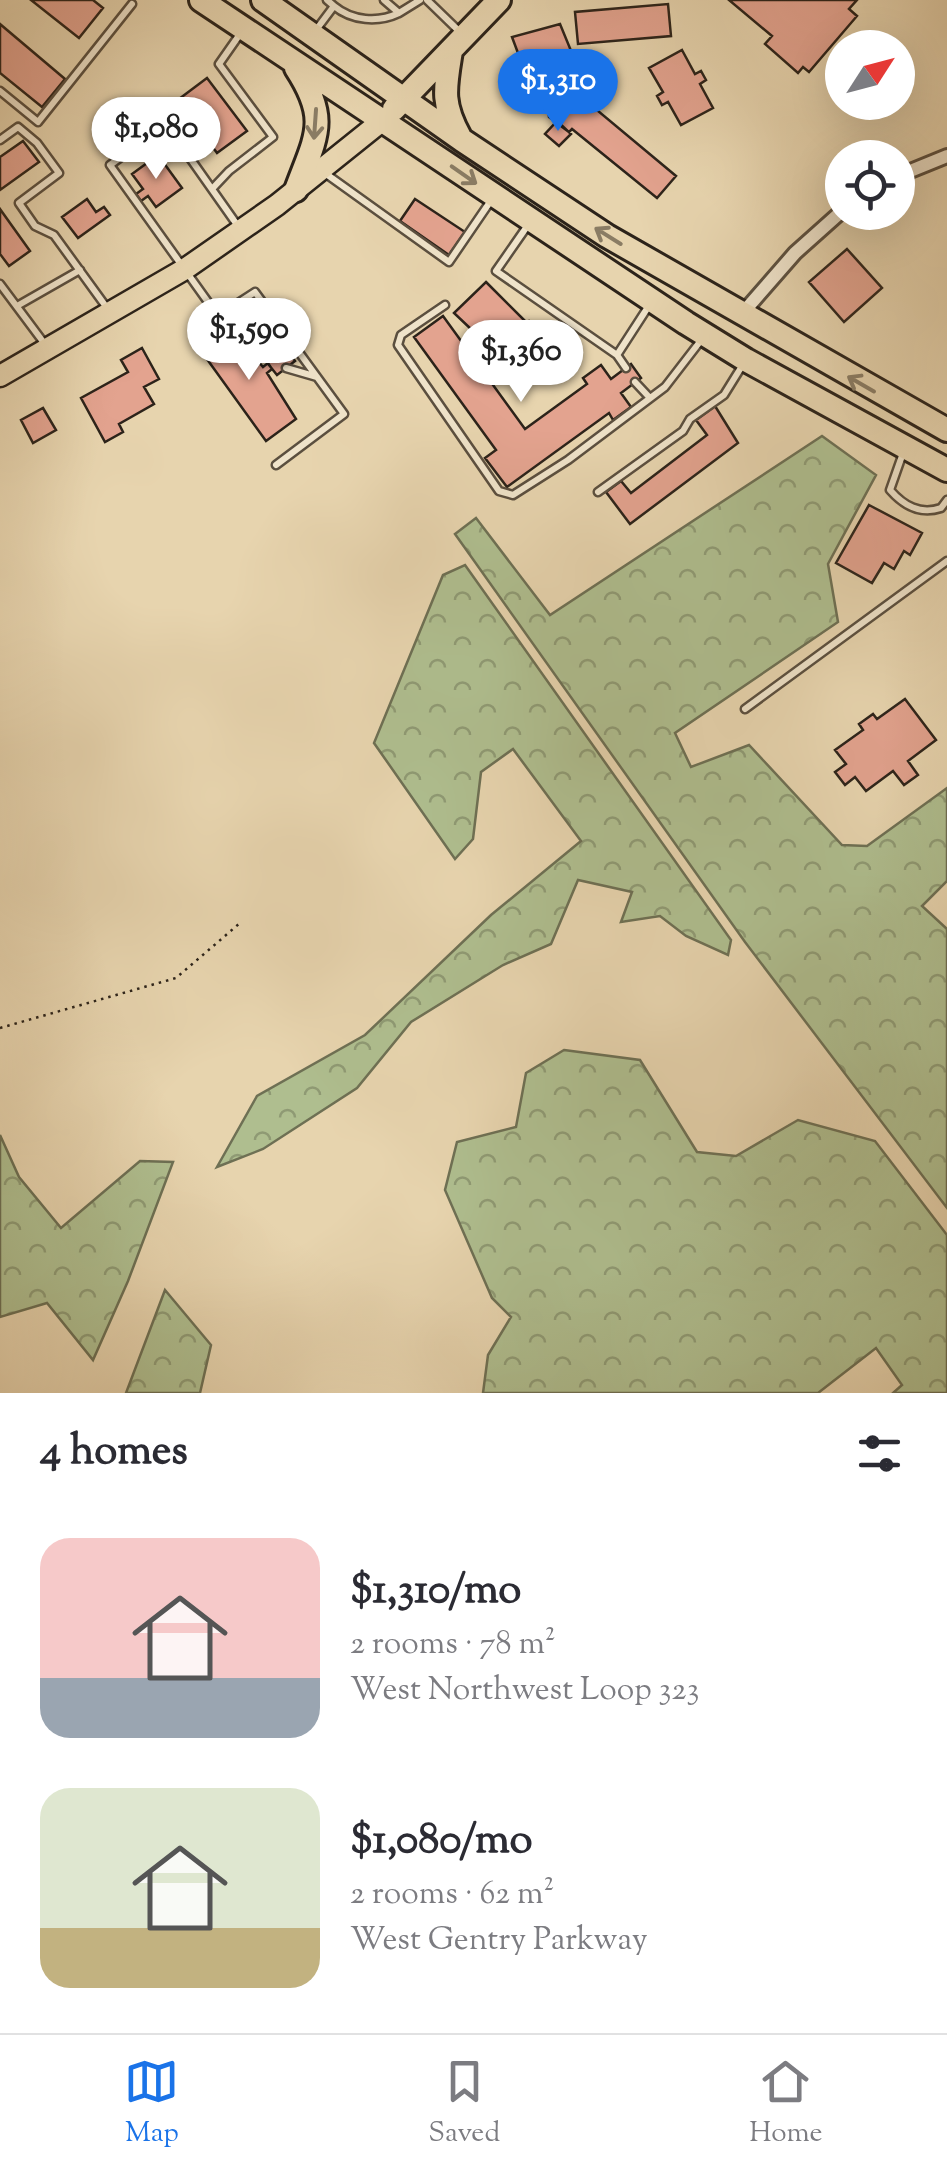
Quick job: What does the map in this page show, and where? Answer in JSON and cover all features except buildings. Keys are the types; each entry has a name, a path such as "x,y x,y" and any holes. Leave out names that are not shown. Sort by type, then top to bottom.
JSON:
{"highway":[{"path":"201,0 746,360 947,470"},
{"path":"384,120 496,1"},
{"path":"272,2 312,35 462,140 608,236 947,430"},
{"path":"458,44 444,96 449,117 462,140"},
{"path":"291,61 312,94 318,113 315,138 296,190"}],"main road":[{"path":"0,376 185,269 296,190 384,120"}],"street":[{"path":"915,169 947,156"},
{"path":"741,315 795,253 825,226"}],"lane":[{"path":"384,0 398,13"},
{"path":"312,35 331,3 346,16 385,20 423,0 458,44"},
{"path":"0,91 38,122 131,1"},
{"path":"212,189 273,137 220,64 244,29"},
{"path":"241,231 166,124 110,165 218,316 254,292 344,414 276,464"},
{"path":"0,140 18,126 37,143 59,173 19,203 35,226 54,235 111,314"},
{"path":"321,170 449,262 494,196"},
{"path":"531,220 496,271 617,355 626,368"},
{"path":"17,306 80,270"},
{"path":"0,284 48,349"},
{"path":"617,355 652,300"},
{"path":"444,305 400,335 398,345 499,490 513,495 665,387 706,334"},
{"path":"275,352 278,323"},
{"path":"598,492 683,431 690,420 724,395 746,360"},
{"path":"286,368 317,377"},
{"path":"635,382 650,398"},
{"path":"906,448 890,490 921,512 941,508 947,500"},
{"path":"745,709 947,561"}],"path":[{"path":"0,1028 176,978 240,923"}],"green space":[{"path":"822,436 876,475 828,564 838,622 675,733 691,767 749,745 842,845 867,846 947,788 947,881 922,906 947,929 947,1208 745,942 455,534 476,518 550,615"},
{"path":"465,565 731,940 728,955 686,936 660,916 621,922 632,892 578,880 551,944 503,965 411,1022 357,1088 263,1149 217,1167 257,1096 365,1035 491,915 581,841 513,749 481,772 473,839 455,859 374,743 443,575"},
{"path":"564,1050 640,1060 697,1152 736,1156 798,1120 875,1141 947,1235 947,1393 893,1393 902,1385 876,1348 818,1393 483,1393 488,1355 511,1317 492,1298 445,1190 457,1142 516,1127 526,1073"},
{"path":"0,1135 19,1177 61,1228 140,1161 173,1162 93,1360 47,1303 0,1317"},
{"path":"165,1290 211,1345 200,1393 126,1393"}]}
